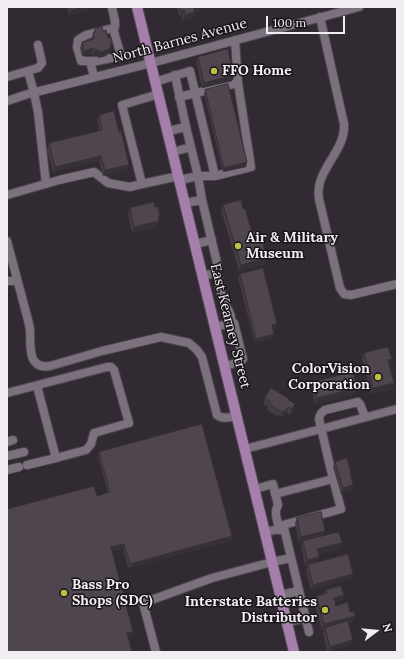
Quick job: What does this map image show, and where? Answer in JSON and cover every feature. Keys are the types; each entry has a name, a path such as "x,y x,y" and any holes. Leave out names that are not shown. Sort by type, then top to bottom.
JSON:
{"main road":[{"name":"East Kearney Street","path":"137,7 294,652"}],"street":[{"path":"113,7 116,21 114,28 121,56 97,61 81,61 76,47 78,40 86,35 114,28"},
{"name":"North Barnes Avenue","path":"7,101 359,7"},
{"path":"320,17 344,128 344,136 341,144 321,178 318,186 318,195 340,288 344,294 352,295 397,284"},
{"path":"7,195 94,172 108,183 130,187 179,178 215,176 252,167 238,83 235,40"},
{"path":"7,76 38,68 42,63 38,45"},
{"path":"90,61 94,77"},
{"path":"28,71 38,112 46,184"},
{"path":"155,82 190,71 215,176"},
{"path":"175,75 218,267 216,272 225,305 229,311 231,319 230,322"},
{"path":"179,97 238,83"},
{"path":"142,184 122,105 159,94"},
{"path":"168,131 186,128"},
{"path":"173,152 191,147"},
{"path":"185,203 202,200"},
{"path":"195,244 212,240"},
{"path":"7,241 30,329 30,355 40,366 50,366 161,336 178,340 189,343 200,353 217,415 223,418 237,416"},
{"path":"203,276 216,272"},
{"path":"7,281 17,281"},
{"path":"215,326 224,325 230,322"},
{"path":"225,366 240,362 243,359 234,323 230,322"},
{"path":"7,393 111,367 114,370 129,423 94,433 91,444 86,450 7,470"},
{"path":"36,386 56,458"},
{"path":"282,529 283,524 341,510 319,419 320,414 325,410 358,402 364,417"},
{"path":"245,450 397,408"},
{"path":"7,456 24,452"},
{"path":"275,494 333,479"},
{"path":"255,489 273,484 278,505 276,515 291,558 309,632"},
{"path":"262,519 276,515"},
{"path":"265,532 282,529"},
{"path":"156,652 143,603 212,578 291,558"},
{"path":"280,595 299,591"},
{"path":"287,622 306,618"}],"building":[{"path":"70,7 82,7 71,10"},
{"path":"180,7 198,7 194,8 195,12 185,15 184,10 182,11"},
{"path":"102,27 103,31 106,30 108,38 111,37 111,48 100,52 94,48 84,51 82,42 94,39 93,33 95,32 95,29"},
{"name":"FFO Home","path":"228,49 234,75 204,83 198,57"},
{"path":"228,84 247,162 224,168 205,90"},
{"path":"114,111 119,132 121,131 129,165 105,170 101,156 55,167 49,143 102,130 99,115"},
{"path":"241,200 252,232 259,230 267,258 241,265 223,205"},
{"path":"154,202 155,207 158,207 160,216 158,216 159,221 134,227 130,208"},
{"path":"263,268 277,324 272,325 274,334 256,339 240,274"},
{"name":"ColorVision Corporation","path":"388,347 392,359 388,360 394,383 373,388 364,353"},
{"path":"353,372 357,388 317,398 313,382"},
{"path":"271,388 295,404 292,409 288,407 286,411 283,412 279,411 270,404 271,402 265,398"},
{"path":"202,424 232,536 130,564 124,544 111,547 133,632 127,633 132,652 7,652 7,509 94,486 97,496 110,492 99,452"},
{"path":"347,458 353,485 343,488 335,462"},
{"path":"321,512 325,531 301,537 297,518"},
{"path":"339,532 342,543 317,549 319,557 307,560 303,541"},
{"path":"348,554 353,574 313,585 308,565"},
{"name":"Interstate Batteries Distributor","path":"341,586 344,595 334,598 336,606 348,602 350,612 354,612 355,616 324,624 316,596 327,593 326,590"},
{"path":"348,621 353,640 330,647 325,628"}],"place":[{"name":"FFO Home","path":"214,71"},
{"name":"Air & Military Museum","path":"238,246"},
{"name":"ColorVision Corporation","path":"378,377"},
{"name":"Bass Pro Shops (SDC)","path":"64,593"},
{"name":"Interstate Batteries Distributor","path":"325,610"}]}
